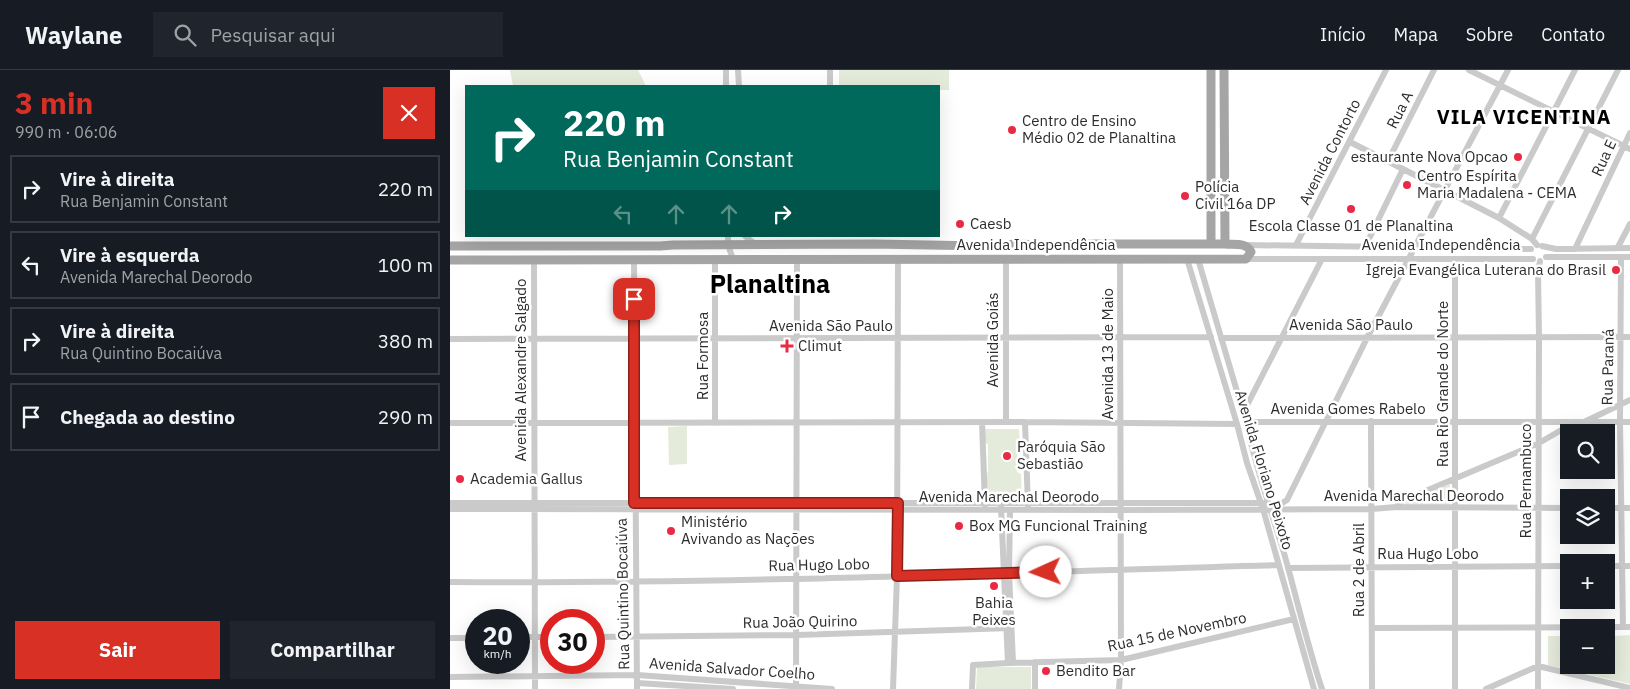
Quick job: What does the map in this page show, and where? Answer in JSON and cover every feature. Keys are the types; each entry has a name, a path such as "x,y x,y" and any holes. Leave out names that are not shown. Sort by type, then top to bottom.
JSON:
{"main road":[{"path":"1210,244 1211,70"},
{"path":"1224,70 1225,244"},
{"path":"1210,85 1224,81"},
{"path":"1211,146 1224,145"},
{"path":"1210,177 1225,178"},
{"path":"1210,224 1225,224"},
{"name":"Avenida Independência","path":"450,246 656,246 728,241 756,245 826,241 846,244 983,246 1019,244 1056,246 1086,244 1225,244 1245,246"},
{"path":"844,259 846,244"},
{"path":"854,259 851,253 852,247 857,244"},
{"path":"1152,245 1156,250 1153,259"},
{"path":"1171,245 1166,252 1171,258"},
{"path":"470,246 473,252 470,261"},
{"path":"483,246 479,253 483,260"},
{"path":"646,259 656,246"},
{"path":"656,246 660,259"},
{"path":"1039,258 1042,246"},
{"path":"1056,246 1053,252 1058,259"},
{"path":"1245,246 1251,252 1246,259"},
{"name":"Avenida Independência","path":"450,260 1246,259"}],"street":[{"path":"726,70 726,85"},
{"path":"738,70 738,83"},
{"path":"830,70 830,85"},
{"name":"Avenida Contorto","path":"1296,245 1386,70"},
{"name":"Rua A","path":"1388,161 1434,70"},
{"path":"1469,70 1627,147"},
{"path":"1326,421 1444,190 1508,70"},
{"path":"1499,218 1575,70"},
{"path":"1532,239 1618,70"},
{"path":"726,78 732,76 738,83"},
{"name":"Rua E","path":"1575,249 1627,147 1630,133"},
{"path":"1350,142 1499,218 1532,239 1537,247 1546,253 1538,260 1530,252 1537,247"},
{"path":"1369,259 1374,256 1375,252 1368,247 1403,169"},
{"path":"1628,248 1623,257 1617,247 1630,224"},
{"path":"746,237 756,245"},
{"path":"728,241 733,259"},
{"path":"1263,245 1260,252 1263,258"},
{"name":"Avenida Independência","path":"1245,246 1628,248"},
{"path":"1332,259 1328,257 1326,252 1327,248 1333,246"},
{"name":"Avenida Independência","path":"1246,259 1538,260 1623,257"},
{"name":"Rua Paraná","path":"1623,257 1620,423 1622,566 1626,627"},
{"name":"Rua Quintino Bocaiúva","path":"634,259 637,686"},
{"name":"Rua Formosa","path":"715,259 716,422"},
{"path":"796,688 797,259"},
{"path":"893,689 898,506 898,259"},
{"name":"Avenida Goiás","path":"1006,259 1006,422"},
{"name":"Avenida 13 de Maio","path":"1119,689 1121,660 1120,259"},
{"name":"Avenida Floriano Peixoto","path":"1187,259 1285,587 1292,599 1314,689"},
{"name":"Avenida Floriano Peixoto","path":"1198,259 1246,422 1250,444 1288,568 1292,584 1294,619 1302,636"},
{"path":"1243,413 1322,259"},
{"name":"Rua Rio Grande do Norte","path":"1455,259 1456,689"},
{"name":"Avenida Alexandre Salgado","path":"534,260 535,689"},
{"name":"Rua Pernambuco","path":"1538,260 1538,689"},
{"path":"1200,300 1210,298"},
{"name":"Avenida São Paulo","path":"1221,338 1630,337"},
{"name":"Avenida São Paulo","path":"450,339 1211,338"},
{"path":"1221,369 1227,372 1230,369 1229,366"},
{"path":"1225,384 1226,379 1230,377 1234,381"},
{"path":"1582,422 1630,400"},
{"name":"Avenida Marechal Deorodo","path":"1270,507 1287,500 1326,421"},
{"name":"Rua 2 de Abril","path":"1372,421 1372,689"},
{"path":"982,422 985,506"},
{"path":"1025,422 1028,507"},
{"path":"450,423 1120,422 1237,424"},
{"name":"Avenida Gomes Rabelo","path":"1246,422 1630,422"},
{"path":"1396,507 1402,501 1539,443 1575,422"},
{"path":"1242,445 1248,448 1250,444"},
{"path":"1247,463 1250,459 1256,460"},
{"name":"Avenida Marechal Deorodo","path":"450,503 534,506 1560,508"},
{"name":"Avenida Marechal Deorodo","path":"450,509 534,506"},
{"path":"1001,506 1007,573 1010,663"},
{"name":"Avenida Marechal Deorodo","path":"1001,506 1010,510 1028,507"},
{"path":"1615,508 1630,508"},
{"path":"1007,573 1010,510"},
{"name":"Rua Hugo Lobo","path":"450,582 635,582 1278,564"},
{"name":"Rua Hugo Lobo","path":"1288,568 1560,566"},
{"path":"1615,566 1630,566"},
{"path":"1285,587 1289,588 1292,584"},
{"name":"Rua 15 de Novembro","path":"972,689 973,665 1121,660 1294,619"},
{"path":"1372,628 1626,627"},
{"name":"Rua João Quirino","path":"605,637 895,632 1009,628"},
{"path":"530,637 540,637"},
{"path":"450,638 465,638"},
{"name":"Avenida Floriano Peixoto","path":"1306,651 1322,689"},
{"path":"1035,662 1035,689"},
{"path":"1486,689 1538,666 1621,688 1630,688"},
{"name":"Avenida Salvador Coelho","path":"450,677 637,675 796,688 832,689"},
{"name":"Avenida Salvador Coelho","path":"637,686 733,689"}],"green space":[{"path":"510,70 638,70 646,85 513,85"},
{"path":"839,70 949,70 949,90 940,90 940,85 839,85"},
{"path":"687,426 687,464 669,465 668,427"},
{"path":"985,429 1019,429 1020,442 1017,444 1017,472 1021,474 1022,501 987,501 988,444 985,443"},
{"path":"1450,484 1450,506 1403,507 1404,504"},
{"path":"1630,635 1630,684 1587,674 1615,674 1615,636"},
{"path":"1548,636 1560,636 1560,668 1548,665"},
{"path":"977,667 1031,667 1031,689 976,689"}],"place":[{"name":"Centro de Ensino Médio 02 de Planaltina","path":"1012,130"},
{"name":"estaurante Nova Opcao","path":"1518,157"},
{"name":"Centro Espírita Maria Madalena - CEMA","path":"1407,185"},
{"name":"Polícia Civil 16a DP","path":"1185,196"},
{"name":"Escola Classe 01 de Planaltina","path":"1351,209"},
{"name":"Caesb","path":"960,224"},
{"name":"Igreja Evangélica Luterana do Brasil","path":"1616,270"},
{"name":"Climut","path":"787,346"},
{"name":"Paróquia São Sebastião","path":"1007,456"},
{"name":"Academia Gallus","path":"460,479"},
{"name":"Box MG Funcional Training","path":"959,526"},
{"name":"Ministério Avivando as Nações","path":"671,531"},
{"name":"Bahia Peixes","path":"994,586"},
{"name":"Bendito Bar","path":"1046,671"}],"district":[{"name":"VILA VICENTINA","path":"1524,117"},
{"name":"Planaltina","path":"770,284"}],"route":[{"path":"634,299 634,503 898,503 897,576 1046,572"}]}
